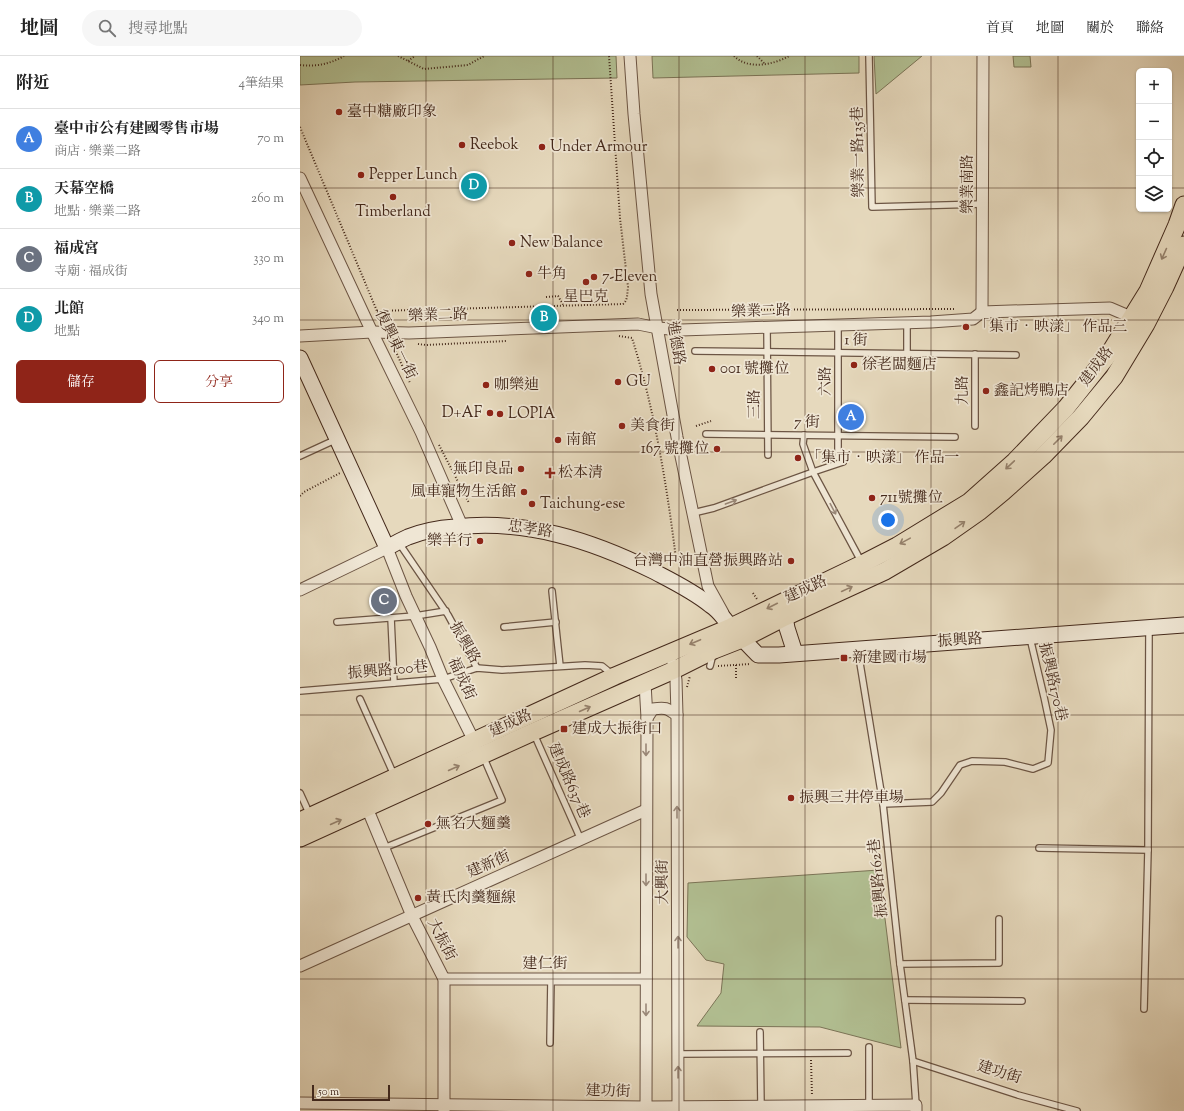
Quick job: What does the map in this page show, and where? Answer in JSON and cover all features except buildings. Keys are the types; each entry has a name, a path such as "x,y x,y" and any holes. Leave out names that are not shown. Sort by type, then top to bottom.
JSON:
{"main road":[{"name":"建成路","path":"300,838 365,800 478,748 615,676 670,653 785,617 901,563 943,537 986,506 1043,456 1081,417 1114,377 1139,320 1148,291 1184,205"},
{"name":"建成路","path":"305,819 365,800 395,778 478,748 533,732 674,670 714,650 737,633 908,540 969,502 1003,471 1066,408 1165,287 1184,245"},
{"name":"振興路","path":"300,358 351,468 393,545"},
{"name":"忠孝路","path":"393,545 409,536 440,528 462,526 498,525 542,530 568,536 602,548 642,566 702,598 712,606 737,633"},
{"path":"785,617 795,654"},
{"name":"振興路","path":"737,633 758,655 795,654 858,648 1184,625"}],"street":[{"name":"進德路","path":"630,56 642,211 652,294 677,437 708,586 737,633"},
{"name":"樂業南路","path":"982,312 984,204 983,56"},
{"name":"復興東一街","path":"300,178 372,332 421,432 462,526"},
{"name":"樂業二路","path":"300,336 372,332 388,333 638,324 681,330 838,325 974,319 982,312 1110,308 1139,320"},
{"name":"忠孝路","path":"300,590 393,545"},
{"name":"福成街","path":"393,545 406,596 443,678 478,748"},
{"name":"大興街","path":"670,653 676,680 677,715 678,1108"},
{"name":"大興街","path":"646,683 646,1109"},
{"path":"647,718 653,709 664,707 677,715"},
{"name":"大振街","path":"365,800 412,916 444,979 444,1108"},
{"name":"建新街","path":"300,966 646,810"},
{"name":"建仁街","path":"444,979 646,979"},
{"name":"建功街","path":"300,1103 444,1108 646,1109 761,1106 812,1108 869,1105 916,1108"}],"lane":[{"name":"樂業一路135巷","path":"869,56 872,207 984,204"},
{"path":"907,322 907,354"},
{"name":"六路","path":"838,325 838,457"},
{"name":"三路","path":"767,327 768,455"},
{"name":"1 街","path":"695,351 1016,355"},
{"name":"九路","path":"975,354 975,426"},
{"name":"7 街","path":"706,434 955,437"},
{"path":"804,435 803,444 812,472 862,564"},
{"path":"300,456 337,439"},
{"path":"694,513 714,508 842,462"},
{"name":"振興路","path":"393,545 446,611 477,668 502,670 560,666 602,666 615,676"},
{"path":"552,591 560,666"},
{"path":"337,622 438,614 446,611"},
{"path":"391,618 394,683"},
{"path":"504,627 556,622"},
{"path":"1144,1009 1148,850 1149,627"},
{"name":"振興路170巷","path":"883,804 932,802 941,793 960,765 972,761 1005,762 1033,769 1048,764 1051,730 1030,636"},
{"name":"振興路162巷","path":"858,648 883,804 900,964 913,1062 916,1108"},
{"path":"710,666 714,650"},
{"name":"振興路100巷","path":"300,691 443,678 477,668"},
{"path":"360,699 395,778"},
{"name":"建成路637巷","path":"533,732 581,840"},
{"path":"384,848 502,800 478,748"},
{"path":"300,794 305,819"},
{"path":"1039,848 1148,850"},
{"path":"900,964 1000,963 999,919"},
{"path":"550,1043 551,979"},
{"path":"905,1000 1022,1001"},
{"path":"760,1032 761,1106"},
{"path":"869,1047 869,1105"},
{"path":"678,1054 848,1053"},
{"name":"建功街","path":"913,1062 1018,1095 1077,1111"}],"path":[{"path":"300,65 319,66 335,62 344,56"},
{"path":"398,56 424,69 468,65 484,56"},
{"path":"408,61 415,56"},
{"path":"377,311 623,304 627,298 628,287 620,218 609,56"},
{"path":"734,56 746,64 765,64 789,56"},
{"path":"758,56 765,64"},
{"path":"300,127 377,311 412,387"},
{"path":"546,297 558,296 564,306"},
{"path":"677,310 959,309"},
{"path":"632,338 641,367 659,448 676,559"},
{"path":"696,426 711,421"},
{"path":"437,441 469,503"},
{"path":"300,496 304,492 351,468"},
{"path":"736,665 736,678"},
{"path":"811,1053 812,1108"}],"green space":[{"path":"300,56 616,56 617,78 355,82 300,85"},
{"path":"652,56 859,56 859,73 653,78"},
{"path":"874,56 922,56 876,94"},
{"path":"1013,56 1030,56 1031,67 1014,67"},
{"path":"879,870 901,1048 820,1027 697,1026 721,993 724,964 706,960 687,937 688,883"}],"place":[{"name":"臺中糖廠印象","path":"339,112"},
{"name":"Reebok","path":"462,145"},
{"name":"Under Armour","path":"542,147"},
{"name":"Pepper Lunch","path":"361,175"},
{"name":"北館","path":"474,186"},
{"name":"Timberland","path":"393,197"},
{"name":"New Balance","path":"512,243"},
{"name":"牛角","path":"529,274"},
{"name":"7-Eleven","path":"594,277"},
{"name":"星巴克","path":"586,282"},
{"name":"天幕空橋","path":"544,318"},
{"name":"「集市‧映漾」 作品三","path":"966,327"},
{"name":"徐老闆麵店","path":"854,365"},
{"name":"001 號攤位","path":"712,369"},
{"name":"GU","path":"618,382"},
{"name":"咖樂迪","path":"486,385"},
{"name":"鑫記烤鴨店","path":"986,391"},
{"name":"D+AF","path":"490,413"},
{"name":"LOPIA","path":"500,414"},
{"name":"臺中市公有建國零售市場","path":"851,417"},
{"name":"美食街","path":"622,426"},
{"name":"南館","path":"558,440"},
{"name":"167 號攤位","path":"717,449"},
{"name":"「集市‧映漾」 作品一","path":"798,458"},
{"name":"無印良品","path":"521,469"},
{"name":"松本清","path":"550,473"},
{"name":"風車寵物生活館","path":"524,492"},
{"name":"711號攤位","path":"872,498"},
{"name":"Taichung-ese","path":"532,504"},
{"name":"樂羊行","path":"480,541"},
{"name":"台灣中油直營振興路站","path":"791,561"},
{"name":"福成宮","path":"384,601"},
{"name":"新建國市場","path":"844,658"},
{"name":"建成大振街口","path":"564,729"},
{"name":"振興三井停車場","path":"791,798"},
{"name":"無名大麵羹","path":"428,824"},
{"name":"黃氏肉羹麵線","path":"418,898"}]}
